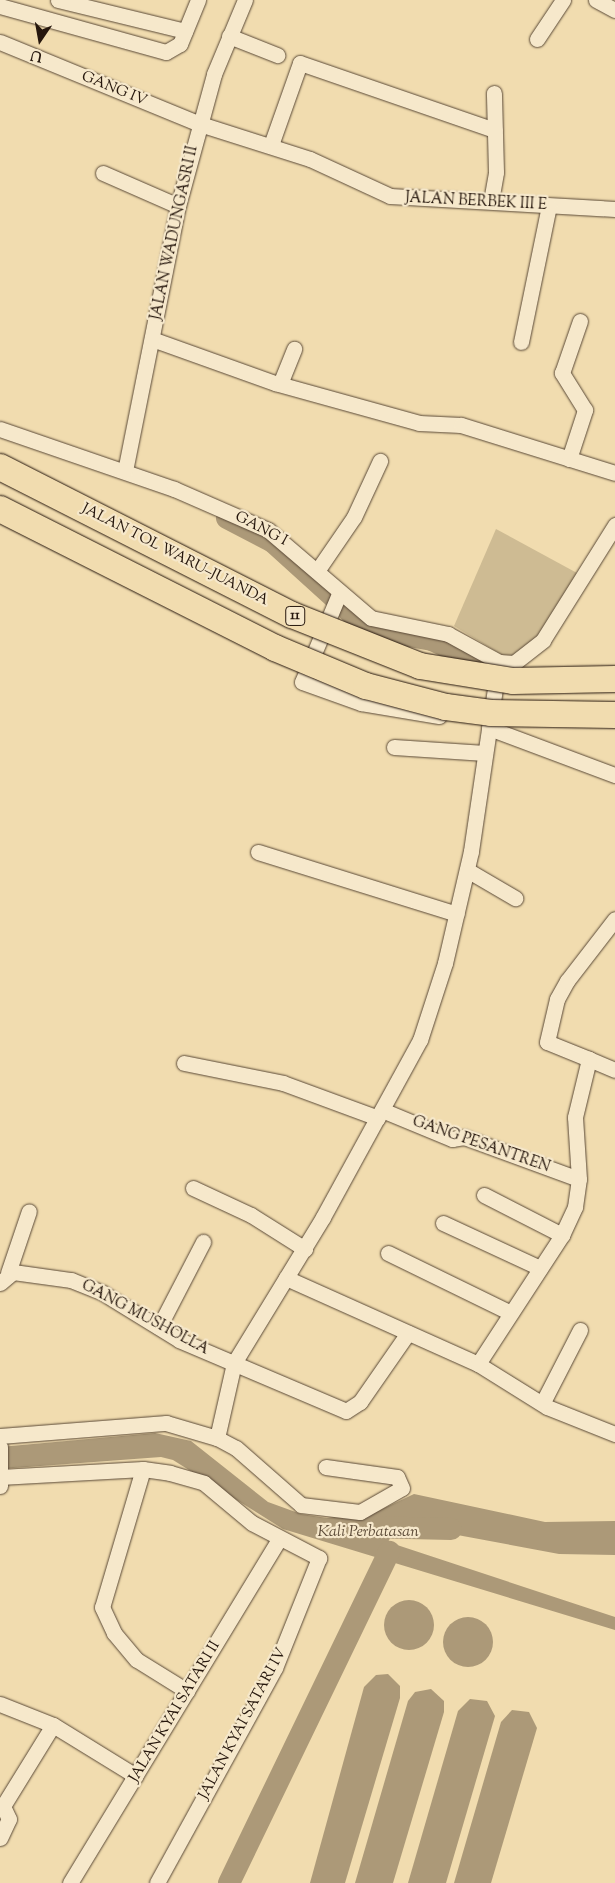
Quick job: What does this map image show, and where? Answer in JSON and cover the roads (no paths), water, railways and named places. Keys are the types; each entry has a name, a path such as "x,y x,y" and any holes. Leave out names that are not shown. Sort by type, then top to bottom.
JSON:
{"highway":[{"name":"JALAN TOL WARU–JUANDA","path":"0,467 292,615 420,666 513,682 615,679"},
{"name":"11","path":"0,509 275,648 366,686 446,707 491,713 615,715"}],"street":[{"path":"58,0 185,32"},
{"path":"0,6 166,52 180,44 198,0"},
{"name":"JALAN WADUNGASRI II","path":"125,471 178,206 200,124 229,36 245,0"},
{"path":"537,39 563,0"},
{"path":"596,0 615,10"},
{"path":"229,36 277,55"},
{"name":"GANG IV","path":"0,42 200,124"},
{"path":"271,145 300,63 495,130"},
{"path":"491,201 496,172 494,92"},
{"name":"JALAN BERBEK III E","path":"200,124 271,145 397,198 491,201 615,209"},
{"path":"103,173 178,206"},
{"path":"521,342 549,206"},
{"path":"569,458 585,410 562,373 580,321"},
{"path":"152,339 280,384 419,423 461,425 615,473"},
{"path":"280,384 294,349"},
{"name":"GANG I","path":"0,429 125,471 268,530 317,571 338,597 371,618 448,634 499,662"},
{"path":"317,571 354,517 380,462"},
{"path":"217,1438 234,1363 305,1249 420,1040 457,914 467,870 499,662 514,663 543,640 615,525"},
{"path":"338,597 302,682 361,703 489,726 615,775"},
{"path":"394,747 485,752"},
{"path":"258,852 324,869 457,914"},
{"path":"467,870 515,898"},
{"path":"615,919 567,981 557,999 547,1042 615,1070"},
{"path":"478,1364 509,1312 562,1235 575,1207 579,1179 576,1117 589,1059"},
{"name":"GANG PESANTREN","path":"184,1063 284,1083 452,1139 464,1137 579,1179"},
{"path":"193,1188 251,1215 305,1249"},
{"path":"484,1195 562,1235"},
{"path":"4,1278 28,1211"},
{"path":"443,1224 540,1268"},
{"path":"159,1327 203,1242"},
{"path":"388,1253 509,1312"},
{"name":"GANG MUSHOLLA","path":"4,1278 71,1280 103,1293 159,1327 234,1363 346,1411 360,1402 408,1333"},
{"path":"286,1278 478,1364 543,1402 615,1434"},
{"path":"543,1402 580,1330"},
{"path":"0,1436 149,1423 217,1438 254,1463 302,1505 360,1512 402,1488 397,1477 326,1467"},
{"path":"0,1447 1,1478 143,1469 204,1483 279,1539"},
{"path":"143,1469 102,1607 114,1633 137,1660 186,1691"},
{"name":"JALAN KYAI SATARI IV","path":"157,1883 275,1668 320,1561 316,1554 279,1539"},
{"name":"JALAN KYAI SATARI II","path":"70,1883 279,1539"},
{"path":"0,1704 53,1725 136,1776"},
{"path":"0,1838 8,1820 3,1806 53,1725"}],"water":[{"name":"Kali Perbatasan","path":"155,1433 191,1441 268,1502 301,1514 327,1518 378,1511 414,1494 545,1522 615,1521 615,1555 559,1554 398,1524 388,1542 615,1617 615,1630 283,1529 173,1460 161,1457 0,1469 0,1447"},
{"path":"404,1600 414,1600 427,1607 434,1620 434,1630 427,1643 414,1650 404,1650 395,1646 388,1639 384,1630 384,1620 388,1611 395,1604"},
{"path":"468,1617 486,1624 493,1642 486,1660 468,1667 450,1660 443,1642 450,1624"},
{"path":"388,1674 400,1686 400,1698 345,1883 310,1883 364,1687 376,1675"},
{"path":"431,1689 444,1701 444,1712 393,1883 355,1883 408,1701 415,1692"},
{"path":"470,1699 487,1701 495,1716 446,1883 408,1883 458,1711"},
{"path":"512,1710 529,1712 537,1728 491,1883 454,1883 501,1722"}],"waterway":[{"path":"227,518 273,542 369,629 432,640 471,658"},
{"name":"Kali Perbatasan","path":"366,1527 451,1529"},
{"path":"229,1883 389,1552"}]}
